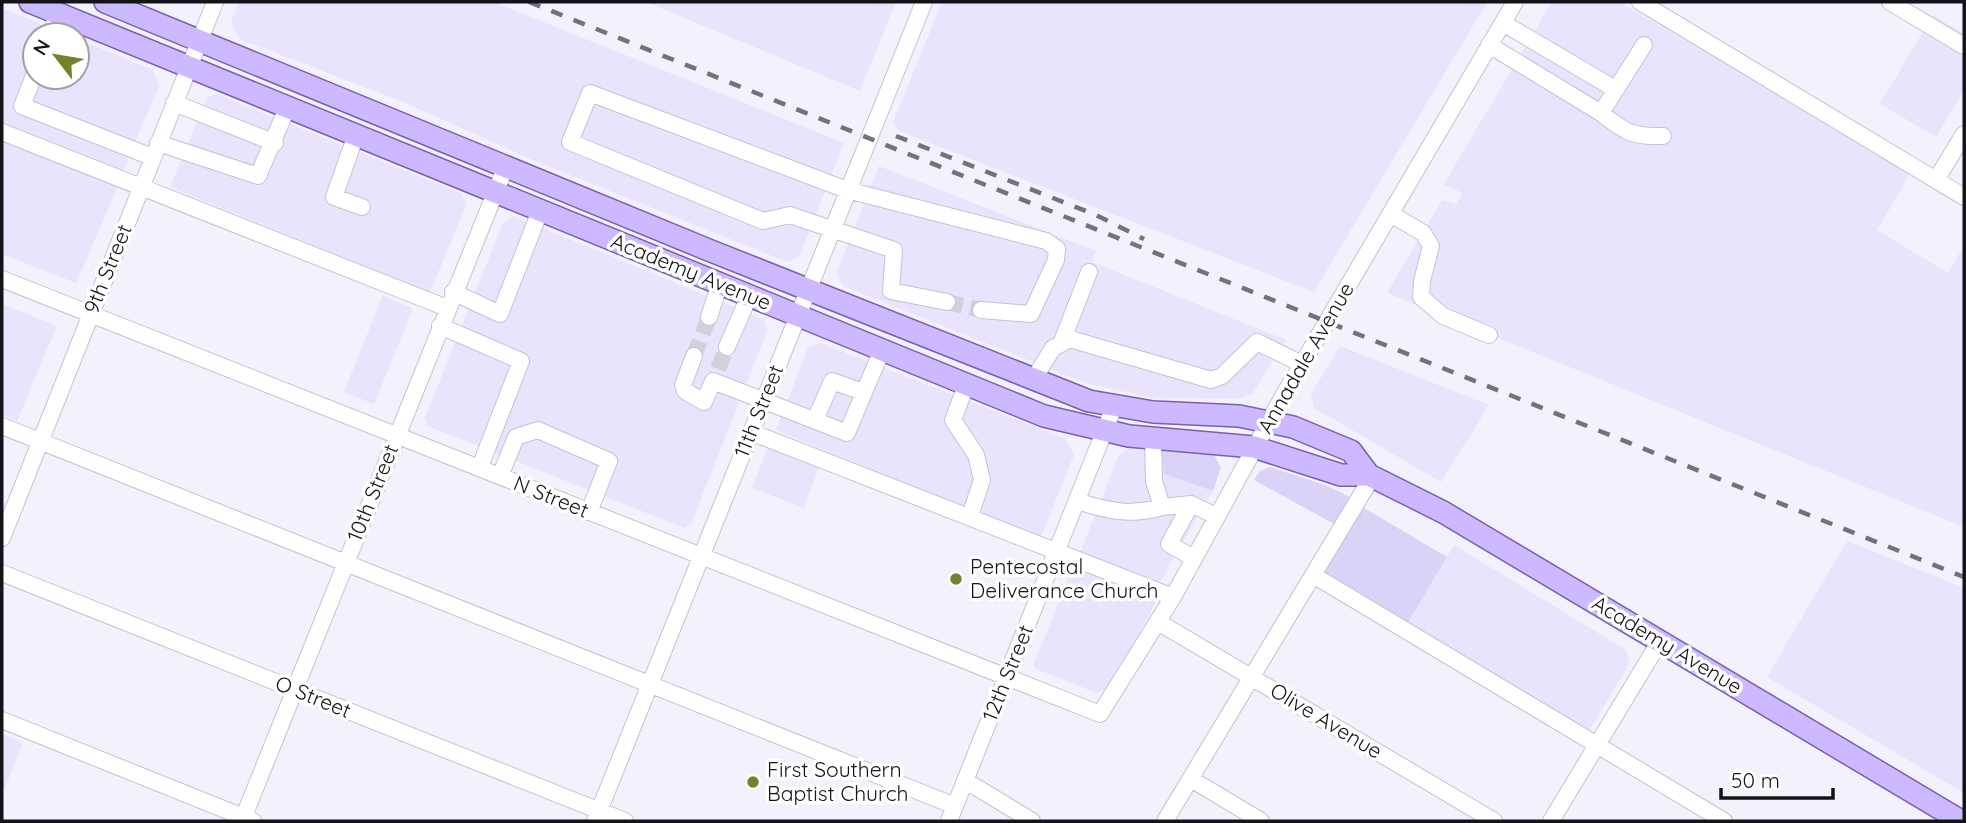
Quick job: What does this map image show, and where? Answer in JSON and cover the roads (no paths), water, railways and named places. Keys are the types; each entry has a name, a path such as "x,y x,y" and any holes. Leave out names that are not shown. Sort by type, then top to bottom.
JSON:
{"main road":[{"name":"Academy Avenue","path":"30,2 1044,415 1105,432 1254,447 1341,475 1371,476 1443,512 1961,821"},
{"name":"Academy Avenue","path":"105,2 1032,380 1114,407 1239,416 1293,428 1351,451 1371,476"},
{"path":"934,370 964,370 1012,386 1026,384 1032,380"}],"street":[{"name":"9th Street","path":"2,538 215,2"},
{"name":"11th Street","path":"597,816 924,2"},
{"name":"Annadale Avenue","path":"1100,714 1173,597 1192,557 1268,421 1515,2"},
{"path":"1890,2 1964,46"},
{"path":"1646,3 1964,197"},
{"path":"55,21 58,13"},
{"path":"1503,23 1615,89"},
{"path":"1601,113 1644,45"},
{"path":"1489,46 1601,113 1622,130 1637,137 1663,136"},
{"path":"28,91 6,133 447,308"},
{"path":"947,302 891,291 894,250 790,215 763,221 570,142 590,93 847,190 1046,242 1057,249 1056,260 1031,314 981,310"},
{"path":"174,103 275,143"},
{"path":"22,106 155,150 258,176 275,143 288,106"},
{"path":"1936,180 1964,134"},
{"path":"356,135 334,197 362,207"},
{"name":"10th Street","path":"246,820 345,562 506,166"},
{"path":"453,292 500,314 540,211"},
{"path":"1391,214 1423,233 1431,246 1421,297 1443,316 1489,335"},
{"path":"1061,344 1089,272"},
{"name":"N Street","path":"2,279 1100,714"},
{"path":"709,317 720,283"},
{"path":"727,348 750,295"},
{"path":"440,326 521,361 480,467"},
{"path":"1032,380 1047,355 1070,339 1211,380 1222,376 1257,342 1302,364"},
{"path":"694,356 683,385 684,391 704,402 715,375 764,400 846,433 882,350"},
{"path":"815,420 832,381 863,392"},
{"path":"967,383 953,420 976,455 982,480 970,516"},
{"name":"12th Street","path":"949,821 1114,407"},
{"path":"2,426 955,806"},
{"path":"500,476 516,437 538,430 594,452 609,461 589,512"},
{"path":"751,432 1173,597"},
{"path":"1153,438 1154,481 1162,507"},
{"path":"1165,821 1371,476"},
{"path":"1077,501 1112,513 1145,512 1191,504 1216,516"},
{"path":"1191,504 1168,544 1192,557"},
{"name":"O Street","path":"2,573 295,690 597,816 625,821"},
{"path":"1313,575 1598,743 1724,821"},
{"name":"Olive Avenue","path":"1158,622 1494,821"},
{"path":"1551,821 1660,640"},
{"path":"2,720 246,820"},
{"path":"1191,779 1261,821"},
{"path":"966,781 1032,821"}],"tunnel":[{"path":"947,302 981,310"},
{"path":"694,356 709,317"},
{"path":"718,369 727,347"}],"railway":[{"path":"529,2 1964,577"},
{"path":"896,136 1096,215 1144,239"}],"place":[{"name":"Pentecostal Deliverance Church","path":"956,579"},
{"name":"First Southern Baptist Church","path":"753,782"}]}
